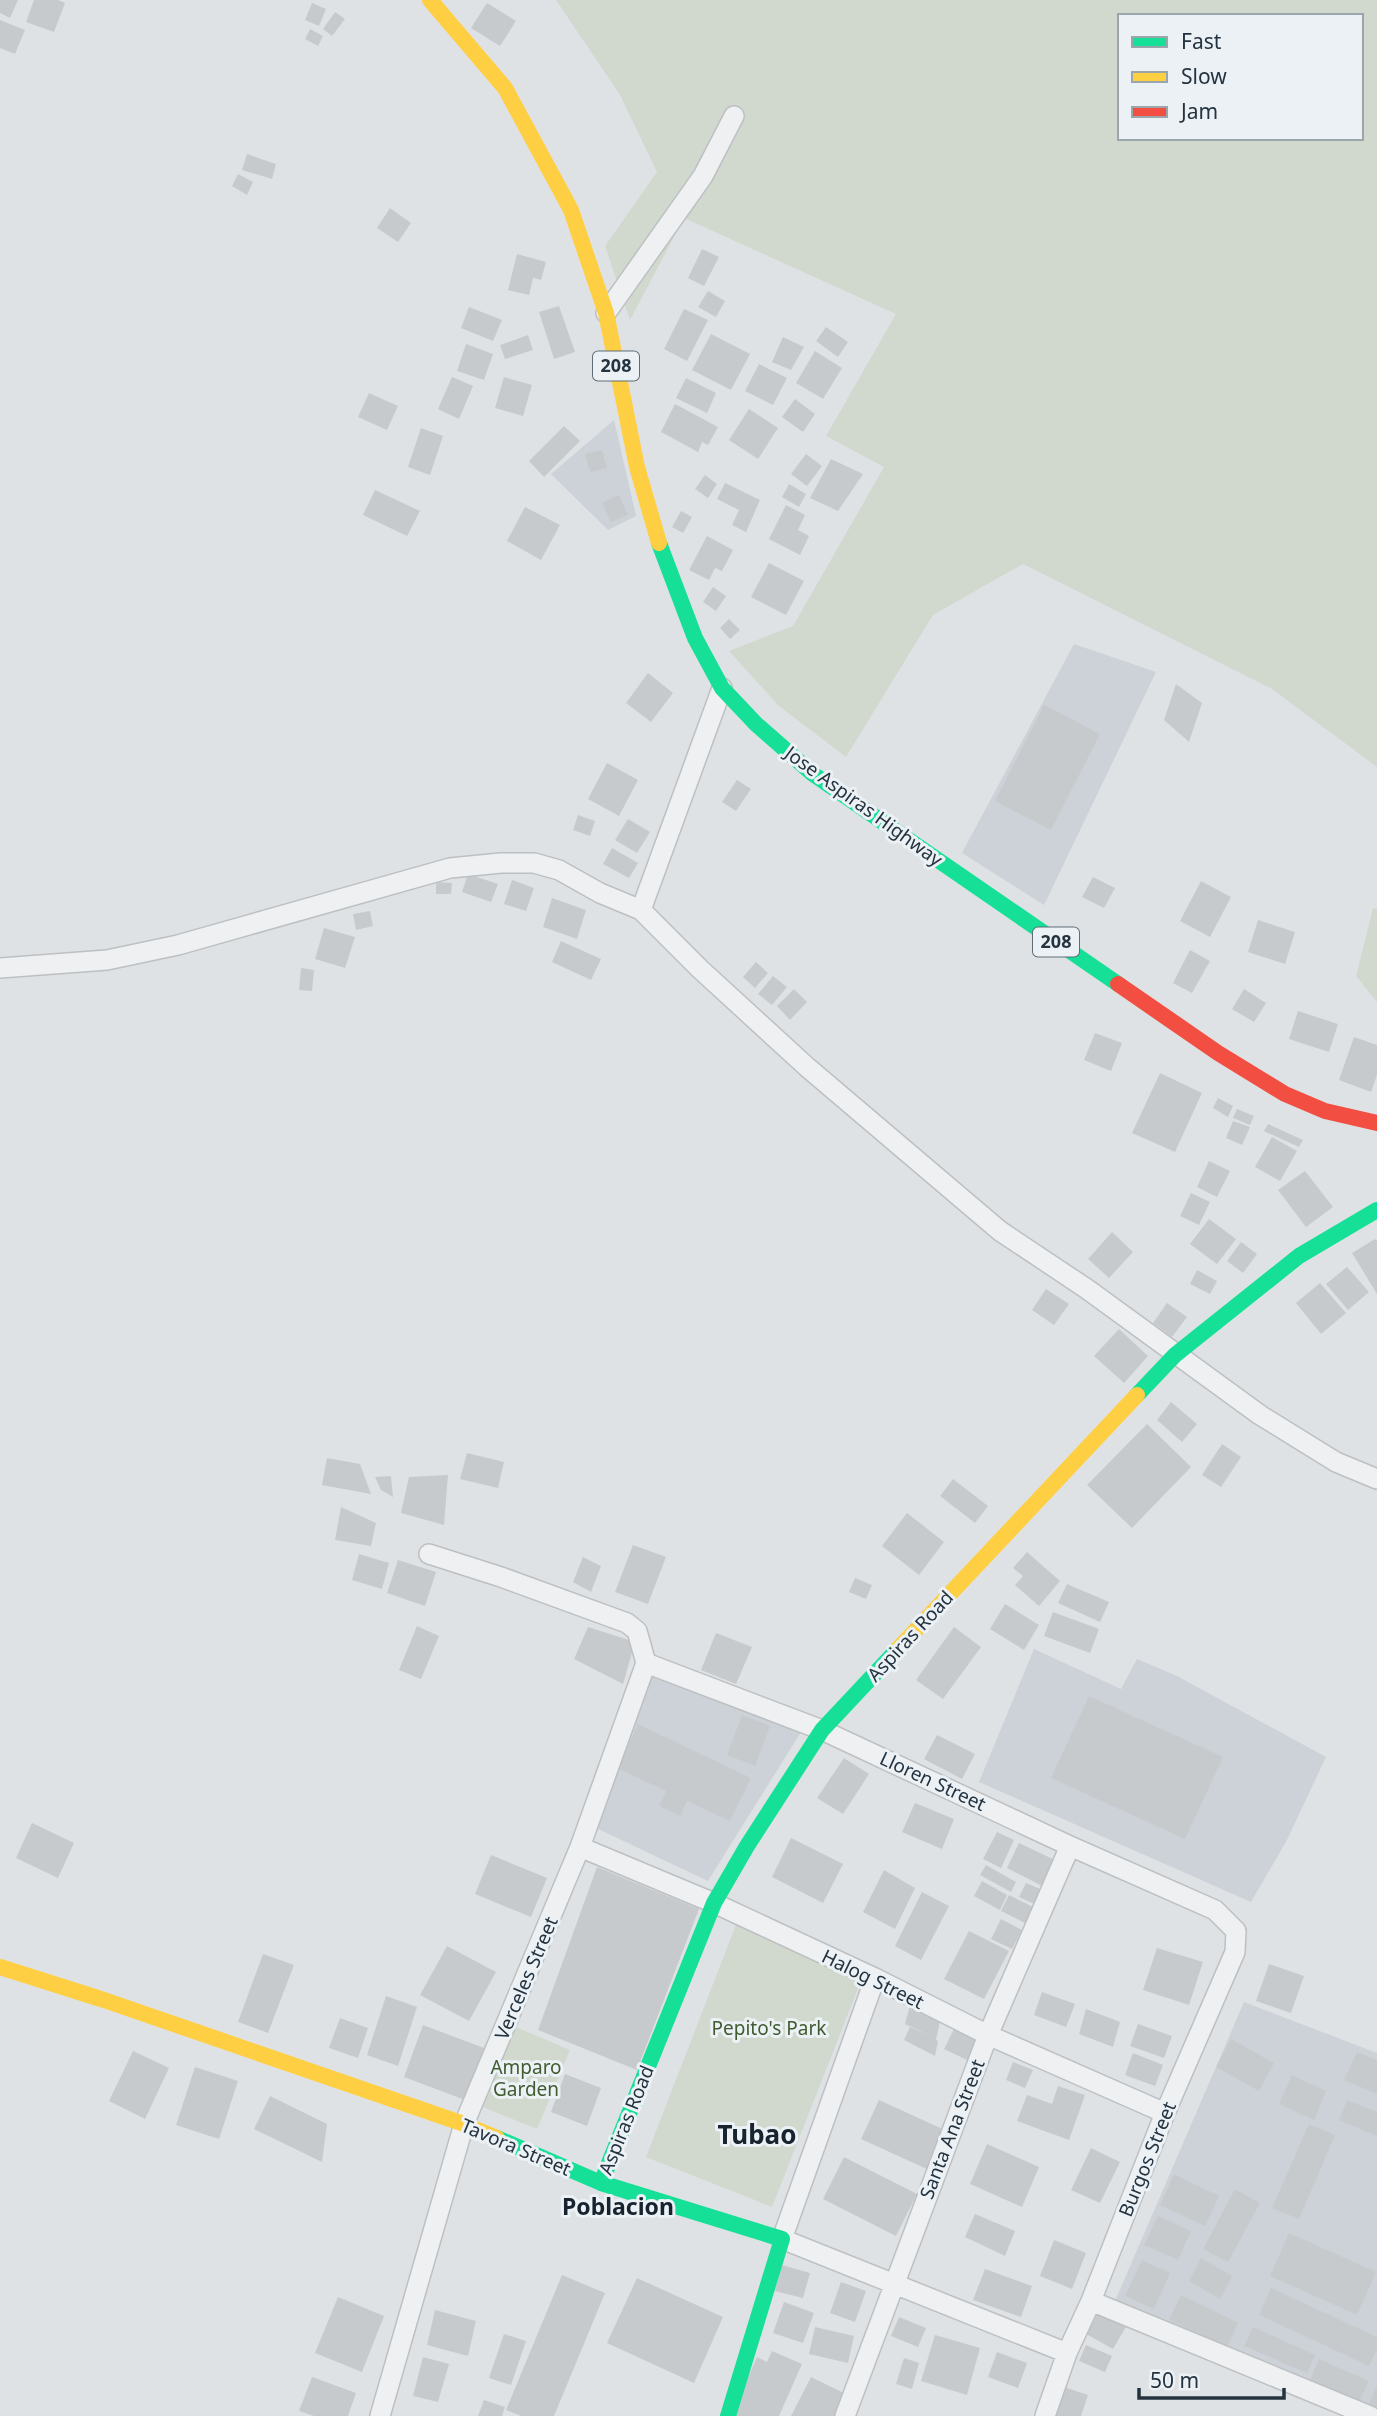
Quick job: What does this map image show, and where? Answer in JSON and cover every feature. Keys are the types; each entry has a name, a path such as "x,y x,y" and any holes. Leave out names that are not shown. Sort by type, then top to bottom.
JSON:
{"main road":[{"name":"Jose Aspiras Highway","path":"429,0 505,88 571,211 606,313 637,467 661,550 695,638 722,688 756,724 813,774 1218,1053 1273,1088 1307,1105 1377,1123"},
{"name":"Aspiras Road","path":"601,2183 714,1903 747,1846 822,1730 1175,1355 1299,1256 1377,1210"},
{"name":"Tavora Street","path":"0,1967 464,2124 601,2183 782,2239"},
{"path":"728,2416 782,2239"}],"street":[{"path":"606,313 703,176 734,116"},
{"path":"642,909 722,688"},
{"path":"0,968 107,960 178,945 450,867 534,863 559,870 600,893 642,909 699,969 807,1067 1000,1231 1087,1289 1260,1415 1336,1462 1377,1479"},
{"path":"429,1554 627,1623 638,1631 646,1663"},
{"name":"Lloren Street","path":"646,1663 822,1730 1070,1846 1215,1910"},
{"name":"Verceles Street","path":"380,2416 464,2124 580,1847 646,1663"},
{"name":"Santa Ana Street","path":"845,2416 988,2035 1070,1846"},
{"name":"Halog Street","path":"580,1847 714,1903 875,1978 988,2035 1166,2113"},
{"name":"Burgos Street","path":"1045,2416 1067,2353 1236,1952 1236,1931 1215,1910"},
{"path":"782,2239 875,1978"},
{"name":"Tavora Street","path":"782,2239 1067,2353"},
{"path":"1091,2301 1370,2416"}],"shaded area":[{"path":"614,420 636,516 608,530 551,474"},
{"path":"1074,644 1156,672 1044,905 962,853"},
{"path":"1034,1649 1121,1689 1137,1659 1177,1676 1326,1757 1287,1840 1251,1902 979,1782"},
{"path":"651,1671 801,1732 708,1881 594,1827"},
{"path":"1244,2002 1377,2053 1377,2414 1115,2301"}],"green space":[{"path":"556,0 1377,0 1377,767 1272,689 1023,564 933,615 846,757 779,706 729,651 793,626 884,467 826,436 896,314 684,218 630,320 605,246 657,172 620,95"},
{"path":"1373,908 1377,909 1377,1002 1356,976"},
{"name":"Pepito's Park","path":"737,1922 863,1976 772,2207 646,2157"},
{"name":"Amparo Garden","path":"516,2027 570,2050 537,2129 483,2107"}],"building":[{"path":"0,0 18,0 10,18 0,13"},
{"path":"34,0 58,0 65,3 54,32 26,22"},
{"path":"312,3 326,9 319,26 305,20"},
{"path":"487,3 516,21 500,46 471,28"},
{"path":"335,12 345,19 332,36 323,29"},
{"path":"0,20 25,30 15,54 0,48"},
{"path":"310,29 323,36 318,46 305,39"},
{"path":"247,154 276,164 272,179 242,170"},
{"path":"238,174 253,182 247,195 232,186"},
{"path":"390,208 411,223 398,242 377,228"},
{"path":"702,249 719,257 704,286 688,278"},
{"path":"517,254 546,262 541,280 533,278 529,295 508,290"},
{"path":"708,291 725,301 716,317 698,307"},
{"path":"559,306 575,352 554,359 539,312"},
{"path":"469,307 502,320 493,341 461,328"},
{"path":"684,309 708,320 687,361 664,349"},
{"path":"826,327 848,342 838,357 816,341"},
{"path":"711,334 750,354 731,390 692,370"},
{"path":"528,335 533,350 505,359 500,345"},
{"path":"783,337 804,347 791,370 772,362"},
{"path":"466,344 493,354 484,380 457,371"},
{"path":"815,351 842,368 823,399 796,383"},
{"path":"759,364 787,378 773,405 745,391"},
{"path":"452,377 473,386 459,419 438,409"},
{"path":"504,377 532,385 523,416 495,408"},
{"path":"686,378 716,393 707,413 676,398"},
{"path":"369,393 398,406 387,430 358,417"},
{"path":"795,399 815,414 803,432 782,417"},
{"path":"675,404 718,427 708,445 702,442 698,452 661,432"},
{"path":"749,409 778,428 758,459 729,440"},
{"path":"564,426 580,441 544,477 529,461"},
{"path":"421,428 443,436 430,475 408,467"},
{"path":"602,450 607,468 590,472 585,454"},
{"path":"806,454 822,466 807,486 791,474"},
{"path":"831,459 863,474 838,511 810,498"},
{"path":"705,475 717,484 708,498 695,489"},
{"path":"725,483 760,500 746,532 732,525 739,510 717,499"},
{"path":"789,484 806,494 799,507 782,497"},
{"path":"375,490 420,511 407,536 363,515"},
{"path":"619,495 628,515 611,522 602,503"},
{"path":"786,505 805,515 798,530 809,536 800,555 769,539"},
{"path":"525,507 560,525 541,560 507,541"},
{"path":"681,511 692,517 683,533 672,527"},
{"path":"707,536 733,550 722,571 715,568 709,580 689,570"},
{"path":"769,563 804,581 786,615 751,597"},
{"path":"713,587 726,596 716,611 703,602"},
{"path":"729,619 740,630 730,639 720,628"},
{"path":"648,673 673,693 651,722 626,703"},
{"path":"1176,684 1202,703 1189,742 1164,720"},
{"path":"1044,705 1100,734 1051,830 995,801"},
{"path":"607,763 638,780 619,816 588,799"},
{"path":"737,780 751,789 736,811 722,802"},
{"path":"578,815 595,821 590,836 573,830"},
{"path":"628,819 650,832 637,853 615,840"},
{"path":"612,848 638,863 629,878 603,864"},
{"path":"468,874 498,884 491,902 462,892"},
{"path":"1093,877 1115,888 1104,908 1082,897"},
{"path":"512,880 534,888 526,911 504,904"},
{"path":"1201,881 1231,897 1210,937 1180,921"},
{"path":"436,882 452,883 451,894 436,894"},
{"path":"552,898 586,910 577,939 543,927"},
{"path":"370,911 373,926 356,930 353,914"},
{"path":"1258,920 1295,932 1285,964 1248,952"},
{"path":"324,928 355,937 345,968 315,959"},
{"path":"561,941 601,959 591,980 552,962"},
{"path":"1190,950 1210,961 1192,993 1173,983"},
{"path":"756,962 768,973 755,988 743,977"},
{"path":"301,968 314,970 312,991 299,990"},
{"path":"773,976 787,987 772,1005 758,994"},
{"path":"794,989 807,1002 790,1020 777,1006"},
{"path":"1244,989 1266,1003 1254,1022 1232,1009"},
{"path":"1298,1011 1338,1024 1329,1052 1289,1039"},
{"path":"1095,1033 1122,1043 1111,1071 1084,1060"},
{"path":"1354,1037 1377,1045 1377,1075 1371,1092 1339,1080"},
{"path":"1160,1073 1202,1093 1175,1152 1132,1133"},
{"path":"1218,1098 1233,1106 1228,1117 1213,1108"},
{"path":"1237,1109 1254,1116 1250,1125 1233,1118"},
{"path":"1233,1121 1250,1127 1242,1145 1226,1138"},
{"path":"1268,1124 1303,1140 1299,1147 1264,1131"},
{"path":"1272,1137 1297,1151 1280,1181 1255,1167"},
{"path":"1209,1161 1230,1171 1217,1197 1197,1187"},
{"path":"1305,1171 1333,1207 1306,1227 1278,1190"},
{"path":"1191,1193 1210,1202 1199,1225 1180,1216"},
{"path":"1209,1219 1236,1239 1217,1264 1190,1244"},
{"path":"1112,1232 1133,1252 1109,1278 1088,1259"},
{"path":"1375,1239 1377,1241 1377,1294 1352,1253"},
{"path":"1241,1242 1257,1254 1243,1273 1227,1261"},
{"path":"1347,1267 1369,1292 1348,1310 1326,1284"},
{"path":"1197,1270 1217,1281 1210,1294 1190,1284"},
{"path":"1320,1283 1346,1313 1321,1334 1296,1303"},
{"path":"1046,1289 1069,1304 1054,1325 1032,1310"},
{"path":"1167,1303 1187,1317 1172,1337 1153,1323"},
{"path":"1119,1329 1148,1356 1124,1383 1094,1356"},
{"path":"1171,1402 1197,1424 1182,1442 1157,1420"},
{"path":"1147,1424 1191,1467 1132,1528 1087,1485"},
{"path":"1222,1444 1241,1457 1221,1487 1202,1475"},
{"path":"467,1453 504,1462 498,1488 460,1479"},
{"path":"327,1458 360,1464 371,1494 322,1485"},
{"path":"448,1475 444,1525 401,1513 409,1477"},
{"path":"391,1476 393,1497 381,1490 375,1477"},
{"path":"953,1479 988,1506 975,1523 940,1496"},
{"path":"341,1507 376,1523 371,1546 335,1540"},
{"path":"907,1513 944,1542 919,1575 882,1546"},
{"path":"633,1545 666,1557 648,1604 615,1592"},
{"path":"1027,1552 1060,1581 1039,1606 1015,1585 1023,1576 1013,1568"},
{"path":"359,1554 389,1563 382,1589 352,1580"},
{"path":"583,1557 601,1566 591,1592 573,1582"},
{"path":"398,1560 436,1572 425,1606 387,1593"},
{"path":"855,1578 872,1585 866,1599 849,1592"},
{"path":"1067,1584 1109,1602 1100,1622 1058,1603"},
{"path":"1005,1604 1039,1625 1024,1650 990,1629"},
{"path":"1053,1612 1099,1629 1090,1653 1044,1636"},
{"path":"417,1626 439,1636 421,1679 399,1670"},
{"path":"588,1627 635,1642 623,1684 574,1659"},
{"path":"954,1627 981,1647 943,1699 916,1680"},
{"path":"716,1633 752,1647 736,1684 701,1670"},
{"path":"1089,1696 1223,1757 1185,1839 1051,1778"},
{"path":"742,1715 770,1726 755,1766 727,1755"},
{"path":"638,1724 751,1778 730,1821 687,1801 680,1816 659,1806 666,1791 617,1768"},
{"path":"937,1735 975,1754 962,1779 924,1759"},
{"path":"844,1758 869,1774 843,1814 817,1798"},
{"path":"915,1803 954,1819 942,1849 902,1832"},
{"path":"32,1823 74,1843 58,1878 16,1858"},
{"path":"997,1832 1014,1840 1001,1868 983,1859"},
{"path":"791,1838 843,1864 823,1903 772,1877"},
{"path":"1019,1843 1059,1862 1046,1888 1007,1868"},
{"path":"491,1855 547,1878 531,1917 475,1894"},
{"path":"986,1865 1016,1882 1011,1892 980,1875"},
{"path":"597,1867 699,1909 637,2070 538,2030"},
{"path":"884,1870 915,1888 895,1929 863,1912"},
{"path":"982,1881 1007,1895 1000,1910 974,1896"},
{"path":"1026,1883 1047,1892 1041,1907 1019,1897"},
{"path":"922,1892 949,1906 921,1960 895,1946"},
{"path":"1009,1895 1039,1910 1031,1926 1001,1911"},
{"path":"1001,1919 1022,1930 1012,1949 991,1939"},
{"path":"969,1931 1009,1951 984,1999 944,1979"},
{"path":"447,1946 496,1972 469,2021 420,1995"},
{"path":"1157,1948 1203,1962 1189,2005 1143,1990"},
{"path":"263,1954 294,1965 268,2033 238,2022"},
{"path":"1269,1964 1304,1976 1291,2013 1256,2001"},
{"path":"1042,1992 1075,2004 1066,2027 1034,2015"},
{"path":"386,1996 417,2007 398,2066 367,2055"},
{"path":"911,2002 941,2016 935,2056 904,2040 910,2027 931,2036 905,2024"},
{"path":"1086,2009 1120,2022 1113,2047 1079,2034"},
{"path":"340,2018 368,2028 358,2058 329,2048"},
{"path":"1138,2024 1172,2036 1164,2058 1130,2046"},
{"path":"423,2025 484,2048 465,2100 404,2077"},
{"path":"956,2025 982,2038 971,2062 944,2049"},
{"path":"1231,2039 1274,2063 1259,2091 1216,2067"},
{"path":"133,2051 169,2068 145,2119 109,2101"},
{"path":"1357,2052 1377,2060 1377,2094 1344,2080"},
{"path":"1133,2053 1163,2065 1155,2086 1125,2075"},
{"path":"1013,2062 1033,2070 1025,2088 1006,2080"},
{"path":"195,2067 238,2081 219,2139 176,2125"},
{"path":"565,2074 601,2088 587,2126 551,2112"},
{"path":"1292,2075 1326,2091 1314,2120 1279,2104"},
{"path":"1058,2086 1085,2095 1069,2140 1017,2121 1027,2095 1052,2104"},
{"path":"270,2096 327,2124 322,2162 254,2129"},
{"path":"879,2100 947,2131 929,2170 861,2139"},
{"path":"1347,2100 1377,2112 1377,2136 1339,2120"},
{"path":"1309,2124 1335,2135 1299,2219 1272,2208"},
{"path":"987,2144 1039,2167 1022,2207 970,2184"},
{"path":"1091,2148 1120,2162 1100,2203 1071,2190"},
{"path":"844,2157 917,2194 896,2236 823,2199"},
{"path":"1174,2174 1219,2196 1205,2226 1160,2205"},
{"path":"1235,2189 1260,2203 1228,2262 1203,2249"},
{"path":"975,2214 1015,2231 1005,2256 965,2237"},
{"path":"1158,2216 1191,2231 1178,2260 1144,2245"},
{"path":"1289,2233 1376,2272 1357,2315 1270,2276"},
{"path":"1054,2240 1086,2253 1072,2289 1040,2276"},
{"path":"1201,2258 1232,2276 1220,2299 1189,2281"},
{"path":"1142,2260 1170,2273 1154,2309 1125,2296"},
{"path":"782,2265 810,2273 803,2298 775,2291"},
{"path":"985,2269 1032,2286 1021,2317 973,2300"},
{"path":"562,2275 605,2293 554,2416 521,2416 506,2410"},
{"path":"637,2278 723,2317 694,2383 607,2343"},
{"path":"841,2282 866,2291 855,2322 830,2313"},
{"path":"1271,2288 1377,2337 1377,2350 1369,2366 1259,2315"},
{"path":"1181,2295 1238,2323 1227,2347 1169,2320"},
{"path":"338,2297 384,2316 362,2372 315,2353"},
{"path":"784,2302 814,2313 803,2343 773,2333"},
{"path":"435,2310 476,2321 468,2356 427,2345"},
{"path":"1100,2310 1127,2325 1113,2349 1086,2334"},
{"path":"899,2317 926,2328 918,2347 891,2336"},
{"path":"815,2327 854,2336 848,2363 809,2354"},
{"path":"1253,2327 1315,2355 1307,2373 1244,2346"},
{"path":"504,2334 526,2341 511,2385 489,2378"},
{"path":"935,2335 980,2348 967,2395 921,2381"},
{"path":"1086,2345 1112,2356 1105,2372 1079,2361"},
{"path":"772,2351 802,2364 779,2416 731,2416 757,2357 767,2362"},
{"path":"997,2352 1027,2363 1018,2388 988,2377"},
{"path":"423,2357 449,2364 438,2402 413,2396"},
{"path":"904,2358 919,2363 912,2389 896,2384"},
{"path":"1319,2359 1369,2381 1357,2406 1308,2385"},
{"path":"312,2377 356,2393 348,2416 314,2416 299,2411"},
{"path":"811,2377 848,2395 838,2416 791,2416"},
{"path":"1377,2385 1377,2407 1369,2404"},
{"path":"1064,2387 1088,2395 1081,2416 1054,2416"},
{"path":"484,2400 505,2407 502,2416 478,2416"}],"traffic: fast":[{"path":"659,543 695,638 722,688 756,724 813,774 1118,984"},
{"path":"1137,1395 1175,1355 1299,1256 1377,1210"},
{"path":"601,2183 714,1903 747,1846 822,1730 898,1649"},
{"path":"497,2138 601,2183 782,2239 728,2416"}],"traffic: slow":[{"path":"430,0 505,88 571,210 606,313 637,467 659,543"},
{"path":"898,1649 1137,1395"},
{"path":"0,1967 104,2000 464,2124 497,2138"}],"traffic: jam":[{"path":"1118,984 1218,1053 1285,1094 1325,1111 1377,1123"}],"district":[{"name":"Tubao","path":"757,2135"},
{"name":"Poblacion","path":"618,2207"}]}
